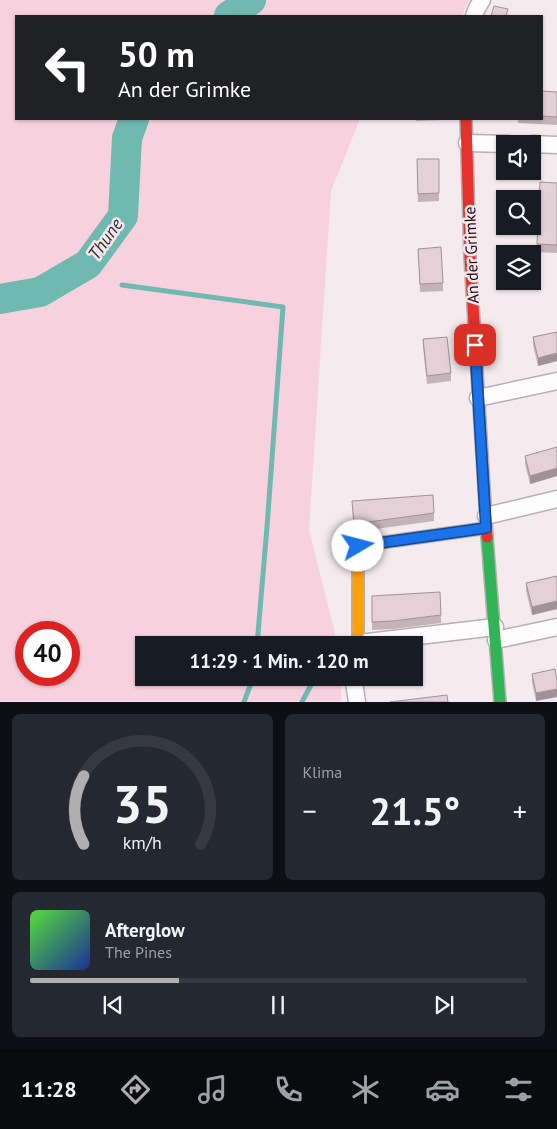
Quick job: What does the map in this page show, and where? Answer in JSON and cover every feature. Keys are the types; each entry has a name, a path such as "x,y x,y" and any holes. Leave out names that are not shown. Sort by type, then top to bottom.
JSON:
{"street":[{"path":"474,15 482,0"},
{"name":"An der Grimke","path":"466,120 470,257 478,398 500,702"},
{"path":"466,143 496,144"},
{"path":"541,144 557,144"},
{"path":"478,398 557,381"},
{"path":"358,636 358,546 486,522 557,499"},
{"path":"423,639 557,627"},
{"path":"355,686 357,702"}],"shaded area":[{"path":"0,0 470,0 462,15 15,15 15,120 360,120 331,191 309,530 336,636 135,636 135,686 341,686 341,701 0,701"}],"building":[{"path":"494,6 508,9 506,15 491,15"},
{"path":"543,91 557,92 557,117 543,116"},
{"path":"417,159 439,159 439,193 418,194"},
{"path":"540,182 557,183 557,245 537,244 537,235 541,235"},
{"path":"441,247 443,283 420,284 418,249"},
{"path":"557,332 557,353 538,358 533,337"},
{"path":"447,337 451,373 427,376 423,339"},
{"path":"557,447 557,468 530,476 525,456"},
{"path":"433,495 434,513 354,524 352,501"},
{"path":"557,576 557,601 532,607 526,583"},
{"path":"440,592 441,615 372,622 372,596"},
{"path":"555,669 557,689 536,693 532,674"},
{"path":"447,695 448,702 390,702"}],"waterway":[{"name":"Thune","path":"230,15 251,0"},
{"name":"Thune","path":"0,299 40,292 88,264 123,216 127,138 134,120"},
{"path":"122,285 283,307 258,636"},
{"path":"244,702 250,686"},
{"path":"302,702 310,686"}],"traffic: fast":[{"path":"487,537 500,702"}],"traffic: slow":[{"path":"358,636 358,546 486,528"}],"traffic: jam":[{"path":"466,120 470,257 487,537"}],"route":[{"path":"358,546 486,528 475,345"}]}
